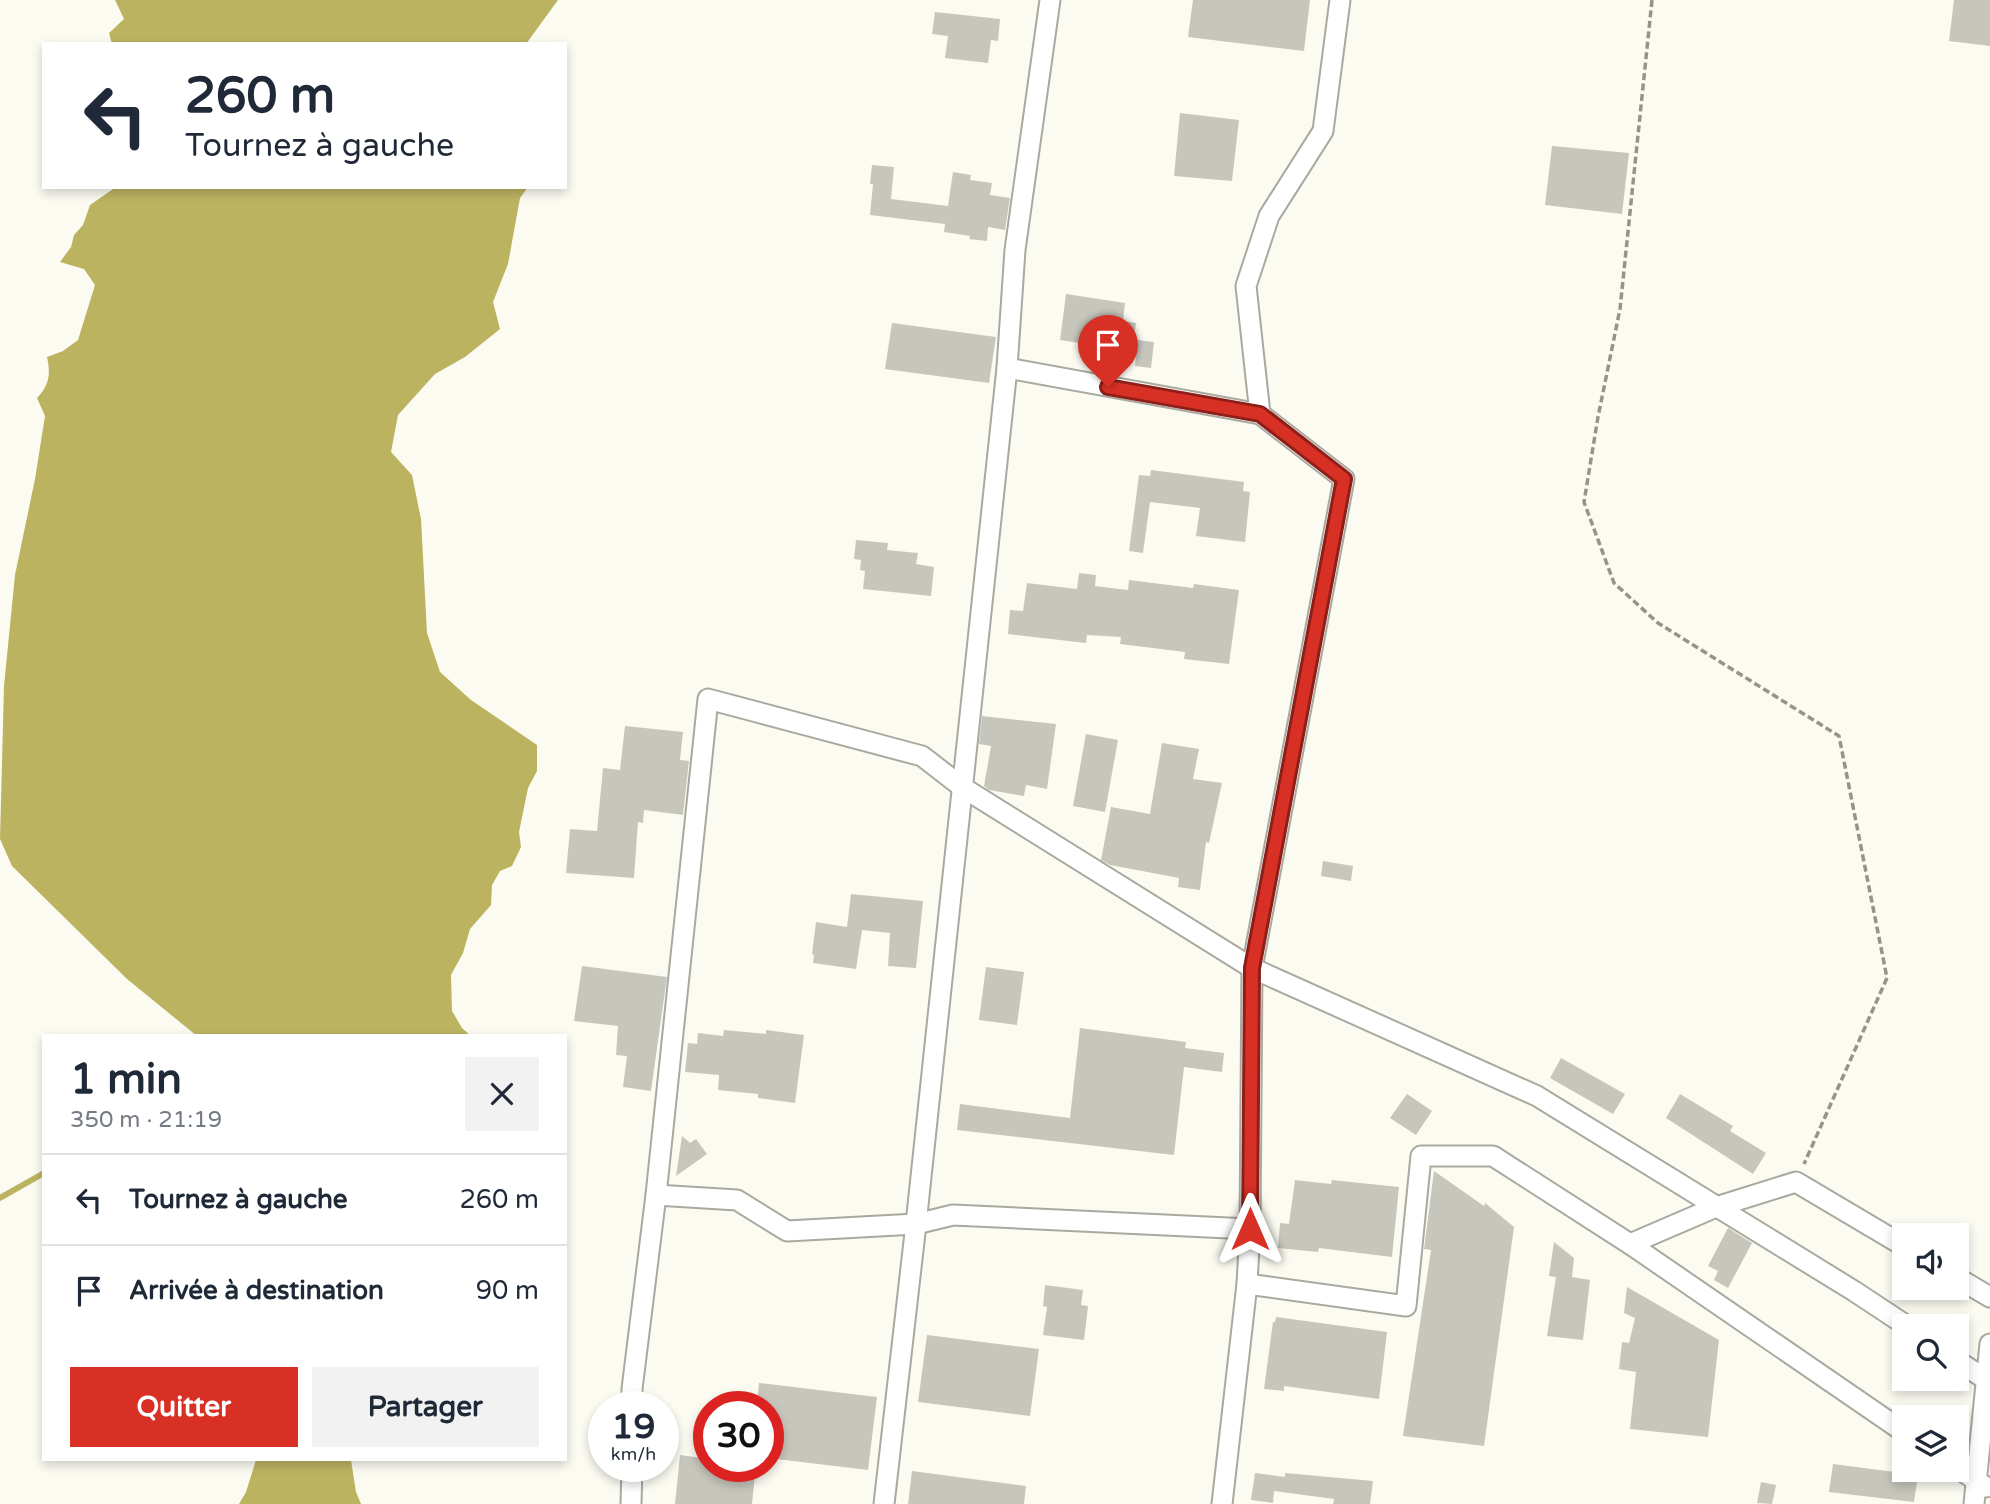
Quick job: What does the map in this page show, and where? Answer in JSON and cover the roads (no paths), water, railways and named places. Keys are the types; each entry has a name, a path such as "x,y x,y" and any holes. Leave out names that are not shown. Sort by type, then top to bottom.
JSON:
{"street":[{"path":"884,1504 1007,368 1015,250 1050,0"},
{"path":"1260,414 1246,286 1269,216 1324,131 1339,0"},
{"path":"1007,368 1260,414 1344,479 1252,968 1250,1229 1247,1284 1222,1504"},
{"path":"632,1391 656,1195 708,699 922,757 962,787 1252,968 1537,1097 1892,1316"},
{"path":"1247,1284 1406,1306 1421,1156 1493,1156 1630,1244 1892,1424"},
{"path":"1630,1244 1716,1207 1796,1182 1892,1239"},
{"path":"656,1195 737,1200 787,1231 916,1224 953,1215 1250,1229"},
{"path":"1969,1285 1990,1297"},
{"path":"1975,1504 1984,1485 1990,1344"},
{"path":"1969,1368 1988,1379"},
{"path":"1969,1475 1984,1485"},
{"path":"631,1504 632,1482"}],"waterway":[{"path":"0,1198 42,1174"}]}
